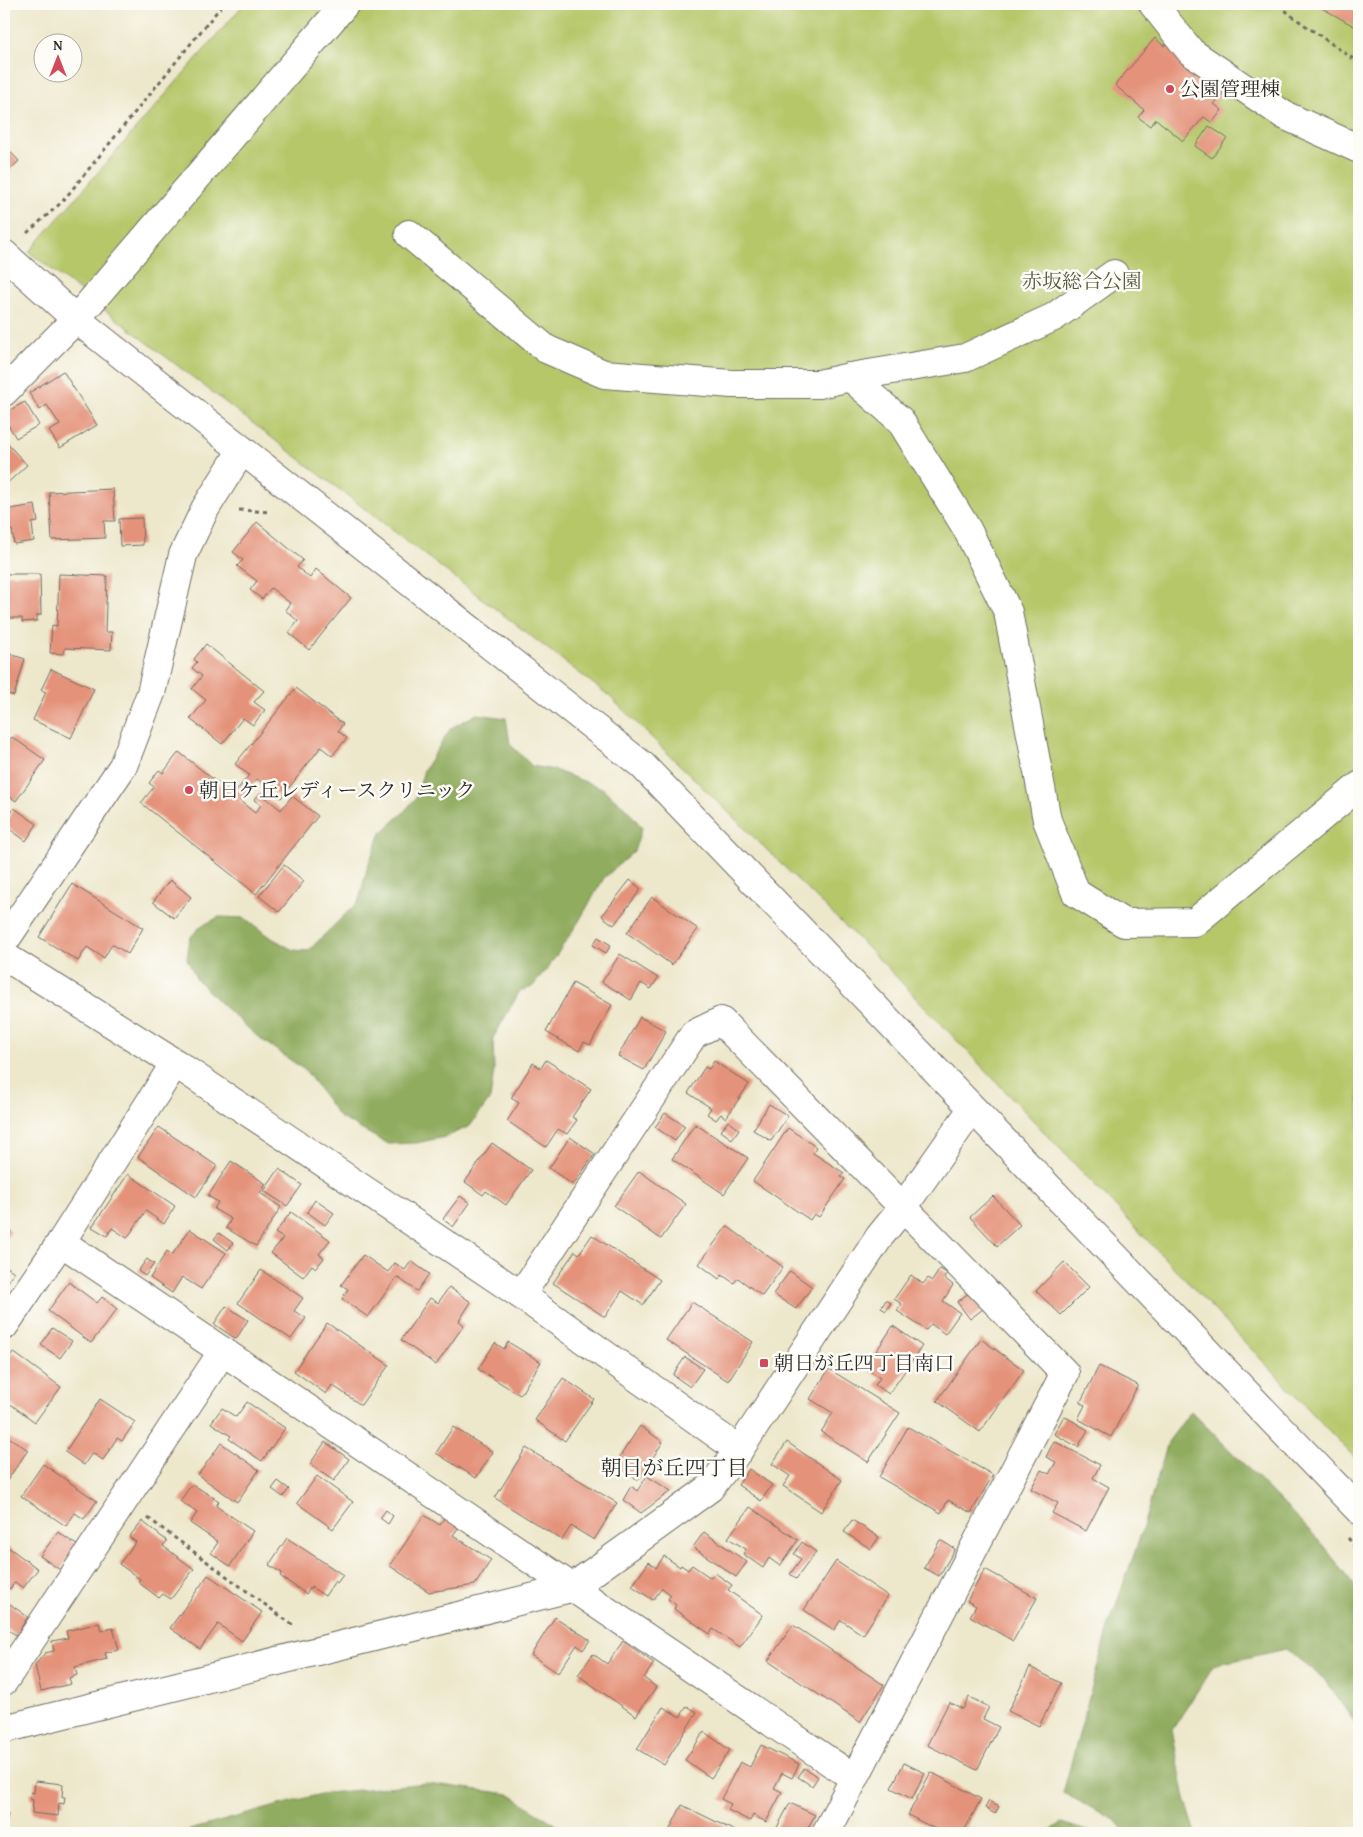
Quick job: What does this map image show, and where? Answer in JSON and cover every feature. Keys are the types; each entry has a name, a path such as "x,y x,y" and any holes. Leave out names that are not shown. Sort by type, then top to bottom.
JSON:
{"street":[{"path":"4,392 76,319 345,4"},
{"path":"1153,4 1191,52 1284,116 1359,149"},
{"path":"409,234 546,349 604,374 732,384 819,384 965,358 1054,317 1114,274"},
{"path":"4,254 76,319 642,765 972,1109 1173,1314 1359,1510"},
{"path":"850,377 900,420 967,528 1008,612 1047,820 1076,893 1124,924 1195,922 1359,786"},
{"path":"4,942 124,766 151,693 184,556 205,509 242,450"},
{"path":"4,956 175,1063 520,1294 739,1450"},
{"path":"520,1294 694,1034 721,1021 1065,1373 826,1833"},
{"path":"4,1326 61,1242 175,1063"},
{"path":"4,1729 571,1588 710,1488 739,1450 880,1236 972,1109"},
{"path":"61,1242 854,1778"},
{"path":"4,1680 223,1350"}],"path":[{"path":"4,254 62,202 223,4"},
{"path":"1280,4 1289,14 1359,62"},
{"path":"238,510 270,511 278,517"},
{"path":"124,1499 326,1649"},
{"path":"1346,1536 1359,1551"}],"green space":[{"name":"赤坂総合公園","path":"244,4 1359,4 1359,1462 885,965 608,695 29,252"},
{"path":"477,714 506,718 510,744 532,766 554,770 602,788 627,809 642,828 634,851 604,878 548,968 532,987 520,991 493,1038 494,1071 490,1099 470,1126 445,1137 416,1143 388,1144 339,1117 306,1071 258,1037 197,980 187,959 190,938 200,927 219,917 245,918 268,936 293,950 308,951 359,901 368,865 381,833 416,798 424,770 451,728"},
{"path":"1191,1411 1318,1539 1359,1591 1359,1738 1355,1723 1324,1679 1286,1649 1214,1665 1172,1730 1185,1799 1196,1833 1126,1833 1115,1820 1063,1793 1108,1628 1139,1540 1168,1442"},
{"path":"426,1783 509,1794 569,1833 183,1833 320,1794"},
{"path":"1061,1823 1094,1833 1048,1833"}],"building":[{"path":"1317,4 1359,4 1359,29 1322,8"},
{"name":"公園管理棟","path":"1155,38 1164,46 1168,42 1177,50 1174,53 1205,79 1208,75 1218,83 1216,86 1224,93 1214,104 1222,110 1212,123 1204,117 1183,141 1156,119 1150,126 1138,117 1144,110 1115,85"},
{"path":"1209,126 1227,138 1212,158 1195,146"},
{"path":"4,145 19,161 4,175"},
{"path":"63,371 97,425 60,448 49,431 60,425 47,405 40,410 29,393"},
{"path":"25,402 39,425 16,438 4,418 4,413"},
{"path":"4,440 27,465 4,486"},
{"path":"113,489 115,521 104,521 105,538 52,540 49,492"},
{"path":"35,505 38,522 32,523 34,541 14,544 12,530 4,531 4,510"},
{"path":"142,518 143,545 120,546 119,519"},
{"path":"257,522 303,560 297,567 310,578 316,569 351,598 309,650 289,633 298,621 285,610 290,603 271,588 262,599 250,590 257,581 237,566 243,560 233,552"},
{"path":"4,574 40,574 41,615 37,615 37,621 22,622 22,618 4,618"},
{"path":"59,574 107,576 105,632 112,632 111,650 65,648 64,654 50,653 52,625 57,626"},
{"path":"206,644 264,691 254,702 265,710 253,725 243,718 222,744 190,719 206,700 192,689 202,676 192,668 197,662 194,659"},
{"path":"4,652 25,659 14,696 4,693"},
{"path":"51,669 94,689 71,738 33,720 46,692 41,690"},
{"name":"朝日ケ丘レディースクリニック","path":"296,688 343,724 338,731 347,738 332,756 321,747 281,798 257,779 240,801 255,813 261,805 254,800 260,793 281,810 292,796 318,816 256,894 141,803 154,787 149,783 159,770 163,773 179,752 233,795 249,775 235,764"},
{"path":"12,737 45,760 16,801 4,793 4,747"},
{"path":"14,808 37,824 26,841 4,825"},
{"path":"284,865 304,881 279,912 259,896"},
{"path":"170,880 191,897 174,918 153,902"},
{"path":"630,880 641,889 614,925 602,916"},
{"path":"72,884 143,928 128,954 112,944 104,958 87,947 78,961 39,937"},
{"path":"652,897 698,929 672,965 627,933"},
{"path":"598,937 611,945 606,953 593,945"},
{"path":"620,954 658,978 651,989 641,983 631,1000 602,982"},
{"path":"573,983 612,1005 590,1045 584,1042 579,1051 546,1032"},
{"path":"640,1017 666,1031 644,1070 618,1056"},
{"path":"546,1060 591,1089 572,1117 577,1120 567,1134 558,1129 546,1147 507,1121 519,1103 511,1098 533,1063 541,1068"},
{"path":"714,1061 749,1084 726,1118 721,1114 716,1120 707,1114 711,1108 688,1093 705,1067 709,1069"},
{"path":"769,1104 788,1116 771,1141 753,1130"},
{"path":"665,1113 685,1126 675,1141 655,1127"},
{"path":"728,1121 739,1129 732,1139 721,1131"},
{"path":"695,1124 748,1158 724,1194 672,1159"},
{"path":"159,1127 217,1166 196,1197 138,1157"},
{"path":"788,1128 816,1147 813,1153 844,1173 841,1177 845,1179 819,1217 814,1214 810,1220 753,1181"},
{"path":"570,1137 595,1154 573,1185 549,1168"},
{"path":"492,1143 531,1170 506,1205 486,1191 483,1195 465,1182"},
{"path":"231,1161 266,1184 260,1193 281,1207 256,1246 226,1228 231,1219 214,1209 218,1202 208,1196"},
{"path":"279,1169 302,1185 287,1206 264,1191"},
{"path":"639,1171 686,1204 661,1239 614,1206"},
{"path":"128,1174 175,1206 164,1224 146,1211 127,1238 112,1228 107,1236 92,1227"},
{"path":"460,1196 470,1203 453,1227 443,1219"},
{"path":"993,1196 1020,1225 997,1246 970,1217"},
{"path":"315,1200 334,1213 325,1225 307,1212"},
{"path":"291,1212 330,1240 319,1254 324,1258 316,1268 312,1265 303,1277 271,1253 283,1238 275,1233"},
{"path":"4,1226 11,1231 4,1241"},
{"path":"727,1226 783,1267 762,1296 738,1278 734,1283 722,1275 719,1279 699,1264"},
{"path":"190,1229 226,1253 201,1289 182,1277 172,1293 150,1278 167,1251 172,1255"},
{"path":"219,1233 233,1243 228,1250 214,1239"},
{"path":"592,1235 660,1280 643,1305 622,1291 605,1317 553,1283 575,1251 579,1254"},
{"path":"363,1255 388,1272 395,1263 405,1270 411,1261 429,1274 417,1291 397,1277 368,1317 342,1299 348,1289 341,1285"},
{"path":"147,1259 154,1264 145,1276 138,1271"},
{"path":"1064,1262 1089,1287 1061,1315 1036,1291"},
{"path":"4,1265 14,1272 4,1288"},
{"path":"940,1269 947,1273 944,1278 953,1285 943,1301 960,1313 945,1334 931,1324 926,1330 897,1311 902,1304 894,1299 911,1275 923,1284 928,1278 932,1281"},
{"path":"261,1270 303,1298 294,1311 306,1318 291,1339 238,1303"},
{"path":"790,1271 812,1287 796,1309 773,1294"},
{"path":"69,1282 97,1303 102,1297 117,1309 91,1343 48,1311"},
{"path":"449,1287 471,1302 459,1321 464,1325 436,1365 401,1340 430,1298 438,1303"},
{"path":"970,1292 983,1309 970,1319 957,1302"},
{"path":"886,1300 891,1303 886,1311 881,1308"},
{"path":"692,1302 753,1342 728,1381 666,1340"},
{"path":"226,1306 248,1320 236,1339 214,1324"},
{"path":"327,1323 389,1365 361,1405 332,1385 326,1394 294,1371"},
{"path":"893,1326 922,1346 889,1394 875,1385 880,1378 865,1368"},
{"path":"52,1328 72,1341 60,1358 41,1345"},
{"path":"981,1339 1024,1370 980,1432 937,1401"},
{"path":"508,1342 541,1362 520,1395 478,1369 495,1343 504,1349"},
{"path":"13,1352 61,1387 35,1422 5,1400 7,1397 4,1395 6,1379 4,1377 4,1364"},
{"path":"685,1357 703,1369 690,1387 673,1375"},
{"path":"1099,1366 1138,1385 1111,1437 1078,1419 1085,1405 1080,1403"},
{"path":"829,1369 900,1413 868,1462 821,1432 833,1413 810,1399"},
{"path":"563,1378 594,1399 565,1441 535,1420"},
{"path":"100,1399 135,1422 122,1441 117,1438 103,1460 92,1453 84,1465 65,1452"},
{"path":"247,1402 285,1428 262,1461 229,1439 231,1436 211,1423 222,1408 236,1417"},
{"path":"1064,1416 1088,1430 1078,1447 1054,1434"},
{"path":"640,1426 663,1442 638,1480 615,1464"},
{"path":"453,1427 493,1452 476,1478 436,1453"},
{"path":"908,1427 993,1475 971,1513 948,1500 941,1513 879,1477"},
{"path":"4,1434 28,1450 6,1482 4,1480"},
{"path":"1054,1441 1100,1465 1093,1478 1109,1487 1086,1531 1052,1513 1058,1503 1031,1489 1041,1470 1049,1474 1056,1462 1046,1457"},
{"path":"325,1442 349,1459 334,1481 310,1464"},
{"path":"787,1442 842,1480 821,1512 783,1486 790,1476 772,1464"},
{"path":"221,1443 259,1470 237,1502 198,1475"},
{"path":"526,1448 617,1503 594,1540 571,1526 562,1540 495,1498"},
{"path":"43,1464 97,1501 84,1519 75,1513 66,1526 21,1496"},
{"path":"749,1469 772,1485 761,1501 738,1485"},
{"path":"317,1476 353,1502 333,1529 297,1503"},
{"path":"647,1476 671,1491 641,1513 623,1500 631,1486 637,1491"},
{"path":"278,1481 289,1489 283,1497 272,1489"},
{"path":"192,1484 219,1501 216,1506 253,1531 230,1566 211,1553 218,1542 190,1523 197,1513 180,1501"},
{"path":"750,1507 798,1540 780,1566 769,1558 763,1568 743,1554 746,1549 728,1538"},
{"path":"386,1510 393,1516 388,1524 380,1518"},
{"path":"424,1515 440,1525 444,1518 459,1527 453,1535 491,1560 475,1585 429,1592 390,1566"},
{"path":"852,1520 879,1537 871,1549 844,1532"},
{"path":"142,1521 167,1541 163,1546 194,1569 171,1599 163,1594 159,1598 138,1582 140,1579 119,1564 136,1542 129,1537"},
{"path":"58,1532 78,1546 60,1570 40,1556"},
{"path":"704,1532 747,1562 736,1577 693,1547"},
{"path":"287,1538 343,1575 337,1583 335,1581 325,1596 311,1587 306,1594 280,1576 282,1573 269,1565"},
{"path":"940,1540 955,1549 939,1576 924,1568"},
{"path":"802,1542 816,1552 796,1579 790,1574 801,1559 794,1554"},
{"path":"4,1544 38,1569 23,1588 15,1582 10,1589 4,1585"},
{"path":"664,1556 688,1570 692,1565 711,1578 715,1573 732,1585 728,1590 763,1615 740,1647 713,1629 710,1634 674,1609 676,1605 668,1599 671,1595 662,1588 653,1600 632,1586 649,1562 656,1568"},
{"path":"836,1561 888,1596 863,1635 841,1620 834,1630 804,1610"},
{"path":"985,1569 1037,1598 1013,1641 970,1616 976,1606 967,1601"},
{"path":"208,1575 262,1612 242,1641 218,1624 200,1649 170,1628"},
{"path":"4,1600 28,1617 16,1635 4,1627"},
{"path":"555,1617 590,1640 583,1650 577,1645 558,1673 531,1655"},
{"path":"99,1623 101,1631 113,1628 119,1650 105,1653 107,1659 75,1667 77,1675 69,1678 71,1684 41,1691 35,1665 45,1653 54,1651 52,1641 68,1638 66,1631"},
{"path":"793,1625 884,1685 860,1722 768,1661"},
{"path":"623,1641 654,1663 644,1678 656,1687 636,1716 578,1675 593,1654 607,1664"},
{"path":"1030,1667 1061,1683 1039,1726 1008,1711"},
{"path":"969,1697 989,1707 983,1719 999,1727 977,1770 927,1745 949,1702 963,1709"},
{"path":"687,1706 697,1712 664,1765 637,1749 663,1707 680,1717"},
{"path":"704,1732 730,1750 711,1778 685,1760"},
{"path":"761,1745 799,1764 792,1778 782,1773 774,1788 782,1792 766,1822 753,1815 750,1821 728,1810 731,1804 721,1799 740,1762 750,1767"},
{"path":"904,1763 925,1773 912,1799 891,1788"},
{"path":"804,1768 818,1777 812,1786 798,1777"},
{"path":"931,1772 981,1799 963,1833 943,1833 908,1815"},
{"path":"35,1781 63,1784 62,1797 65,1797 64,1804 59,1803 58,1816 32,1813 33,1800 30,1799 31,1792 34,1793"},
{"path":"989,1801 999,1807 995,1814 985,1808"},
{"path":"790,1803 815,1815 805,1833 774,1833"},
{"path":"682,1805 739,1833 668,1833"},
{"path":"4,1813 8,1814 5,1830 4,1830"}],"place":[{"name":"公園管理棟","path":"1170,89"},
{"name":"朝日ケ丘レディースクリニック","path":"189,790"},
{"name":"朝日が丘四丁目南口","path":"764,1363"}],"district":[{"name":"朝日が丘四丁目","path":"674,1468"}]}
